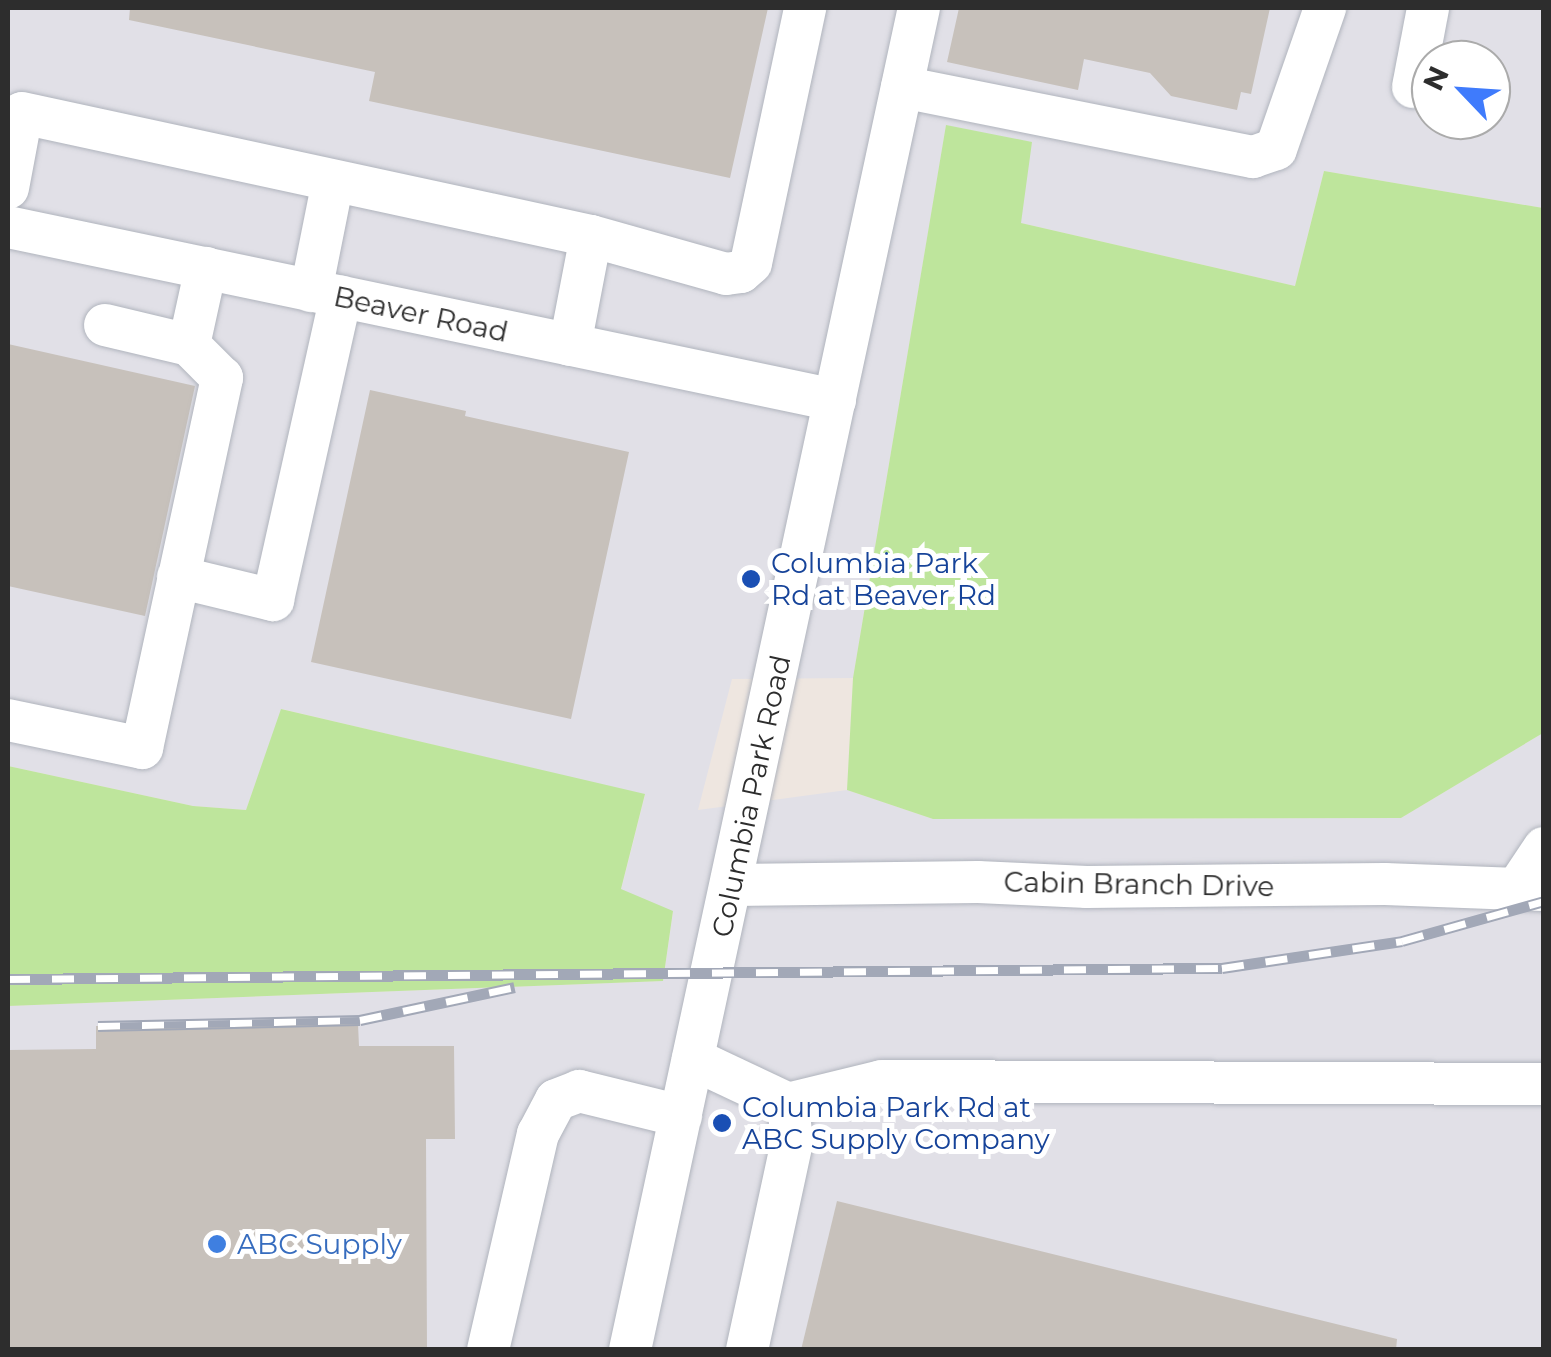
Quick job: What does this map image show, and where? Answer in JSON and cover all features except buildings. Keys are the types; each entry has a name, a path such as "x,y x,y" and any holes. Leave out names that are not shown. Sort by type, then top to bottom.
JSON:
{"street":[{"path":"8,188 15,103 333,180 591,236 726,274 741,272 751,263 805,8"},
{"name":"Columbia Park Road","path":"630,1350 734,886 919,8"},
{"path":"902,87 1253,157 1276,149 1325,8"},
{"path":"1422,40 1428,8"},
{"path":"178,577 273,600 326,294 333,180"},
{"name":"Beaver Road","path":"8,227 835,400"},
{"path":"570,345 591,236"},
{"path":"189,345 206,268"},
{"path":"8,720 142,748 222,378 189,345 105,324"},
{"path":"1531,888 1544,848"},
{"name":"Cabin Branch Drive","path":"734,886 978,882 1087,887 1531,888"},
{"path":"693,1059 788,1104 882,1081 1544,1084"},
{"path":"488,1350 538,1134 556,1100 580,1091 680,1116"},
{"path":"747,1350 792,1142 788,1104"}],"shaded area":[{"path":"8,8 1543,8 1543,208 1324,171 1295,286 1021,223 946,126 853,678 732,679 698,810 847,790 933,819 1401,818 1543,733 1543,1349 8,1349 8,1006 663,981 673,912 621,890 645,795 282,709 246,810 193,806 8,766"}],"green space":[{"path":"946,125 1032,142 1021,223 1295,286 1324,171 1543,208 1543,733 1401,818 933,819 847,790 853,678"},
{"path":"281,709 645,794 621,889 673,911 663,981 8,1006 8,766 193,806 246,810"}],"railway":[{"path":"8,979 1222,968 1402,941 1544,901"},
{"path":"98,1026 360,1020 515,987"}],"place":[{"name":"Columbia Park Rd at Beaver Rd","path":"751,579"},
{"name":"Columbia Park Rd at ABC Supply Company","path":"722,1123"},
{"name":"ABC Supply","path":"217,1244"}]}
